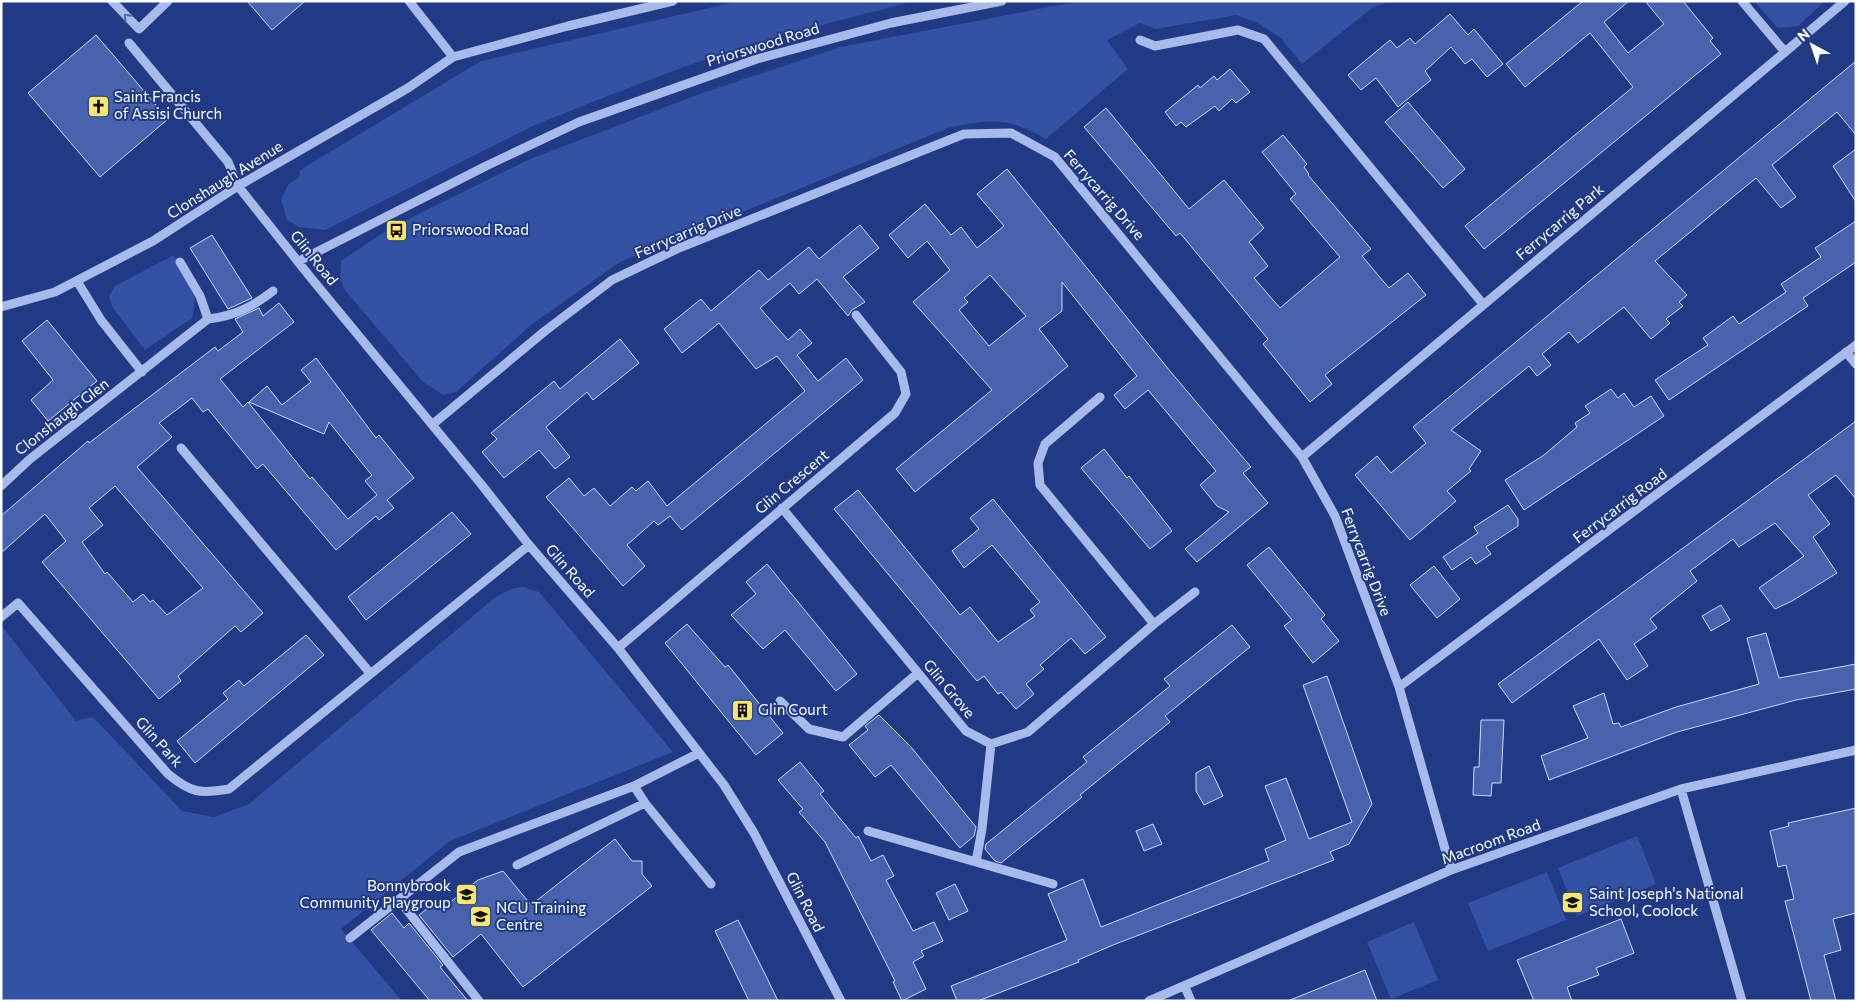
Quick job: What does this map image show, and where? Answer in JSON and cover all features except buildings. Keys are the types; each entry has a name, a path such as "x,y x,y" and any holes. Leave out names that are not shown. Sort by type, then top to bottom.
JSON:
{"street":[{"path":"112,1 138,29 168,1"},
{"path":"409,1 453,57"},
{"name":"Clonshaugh Avenue","path":"1,307 55,292 153,241 238,186 408,88 453,57 568,26 673,1"},
{"name":"Priorswood Road","path":"299,261 486,166 579,122 758,59 891,23 1002,1"},
{"path":"1742,1 1785,52"},
{"name":"Ferrycarrig Park","path":"1302,457 1845,1"},
{"path":"1140,40 1155,46 1238,30 1264,39 1483,304"},
{"name":"Glin Road","path":"129,43 228,162 238,186 529,545 618,648 724,785 754,833 841,1001"},
{"name":"Ferrycarrig Drive","path":"432,424 545,331 612,280 679,248 964,134 1011,133 1055,157 1302,457 1335,516 1399,688 1451,870"},
{"path":"180,262 200,296 208,319 236,315 252,308 273,291"},
{"path":"78,280 101,320 142,372"},
{"name":"Glin Crescent","path":"618,648 895,413 906,394 901,372 856,315"},
{"name":"Clonshaugh Glen","path":"1,486 30,459 208,319"},
{"name":"Ferrycarrig Road","path":"1399,688 1856,345"},
{"path":"1846,352 1856,364"},
{"path":"1100,397 1045,444 1038,463 1040,485 1154,624"},
{"path":"182,448 370,672"},
{"name":"Glin Grove","path":"782,508 966,731 991,744"},
{"name":"Glin Park","path":"1,617 18,603 168,774 182,786 202,794 229,789 370,672 529,545"},
{"path":"976,862 982,829 991,744 1028,732 1154,624 1195,592"},
{"path":"780,701 809,729 843,738 918,673"},
{"name":"Macroom Road","path":"1149,1001 1451,870 1681,789 1856,750"},
{"path":"350,938 459,852 634,786 699,753"},
{"path":"634,786 644,804 711,884"},
{"path":"1681,789 1742,1001"},
{"path":"517,865 644,804"},
{"path":"868,831 1053,884"},
{"path":"399,900 479,1001"},
{"path":"1185,987 1191,1001"}],"shaded area":[{"path":"739,1 914,1 784,35 686,66 600,99 535,125 325,230 299,227 287,220 281,199 288,185 299,177 300,170 481,61"},
{"path":"1080,1 1392,1 1372,8 1302,64 1281,38 1258,23 1236,15 1156,29 1140,23 1107,40 1128,69 1046,139 1010,123 987,122 948,128 620,262 531,325 456,392 443,395 422,381 345,290 340,279 341,261 390,228 528,160 702,93 840,47"},
{"path":"1754,1 1825,1 1798,26 1778,28"},
{"path":"174,255 195,298 192,318 145,350 113,308 109,296 115,286"},
{"path":"524,587 539,592 673,752 450,841 341,929 402,1001 1,1001 1,625 76,721 93,717 182,811 214,817 249,804 497,596 514,588"},
{"path":"1637,836 1656,884 1577,916 1558,868"},
{"path":"1547,872 1566,920 1488,951 1468,903"},
{"path":"1414,922 1438,980 1391,999 1367,942"}],"place":[{"name":"Saint Francis of Assisi Church","path":"98,106"},
{"name":"Priorswood Road","path":"396,230"},
{"name":"Glin Court","path":"742,710"},
{"name":"Bonnybrook Community Playgroup","path":"467,895"},
{"name":"Saint Joseph's National School, Coolock","path":"1573,903"},
{"name":"NCU Training Centre","path":"480,917"}]}
